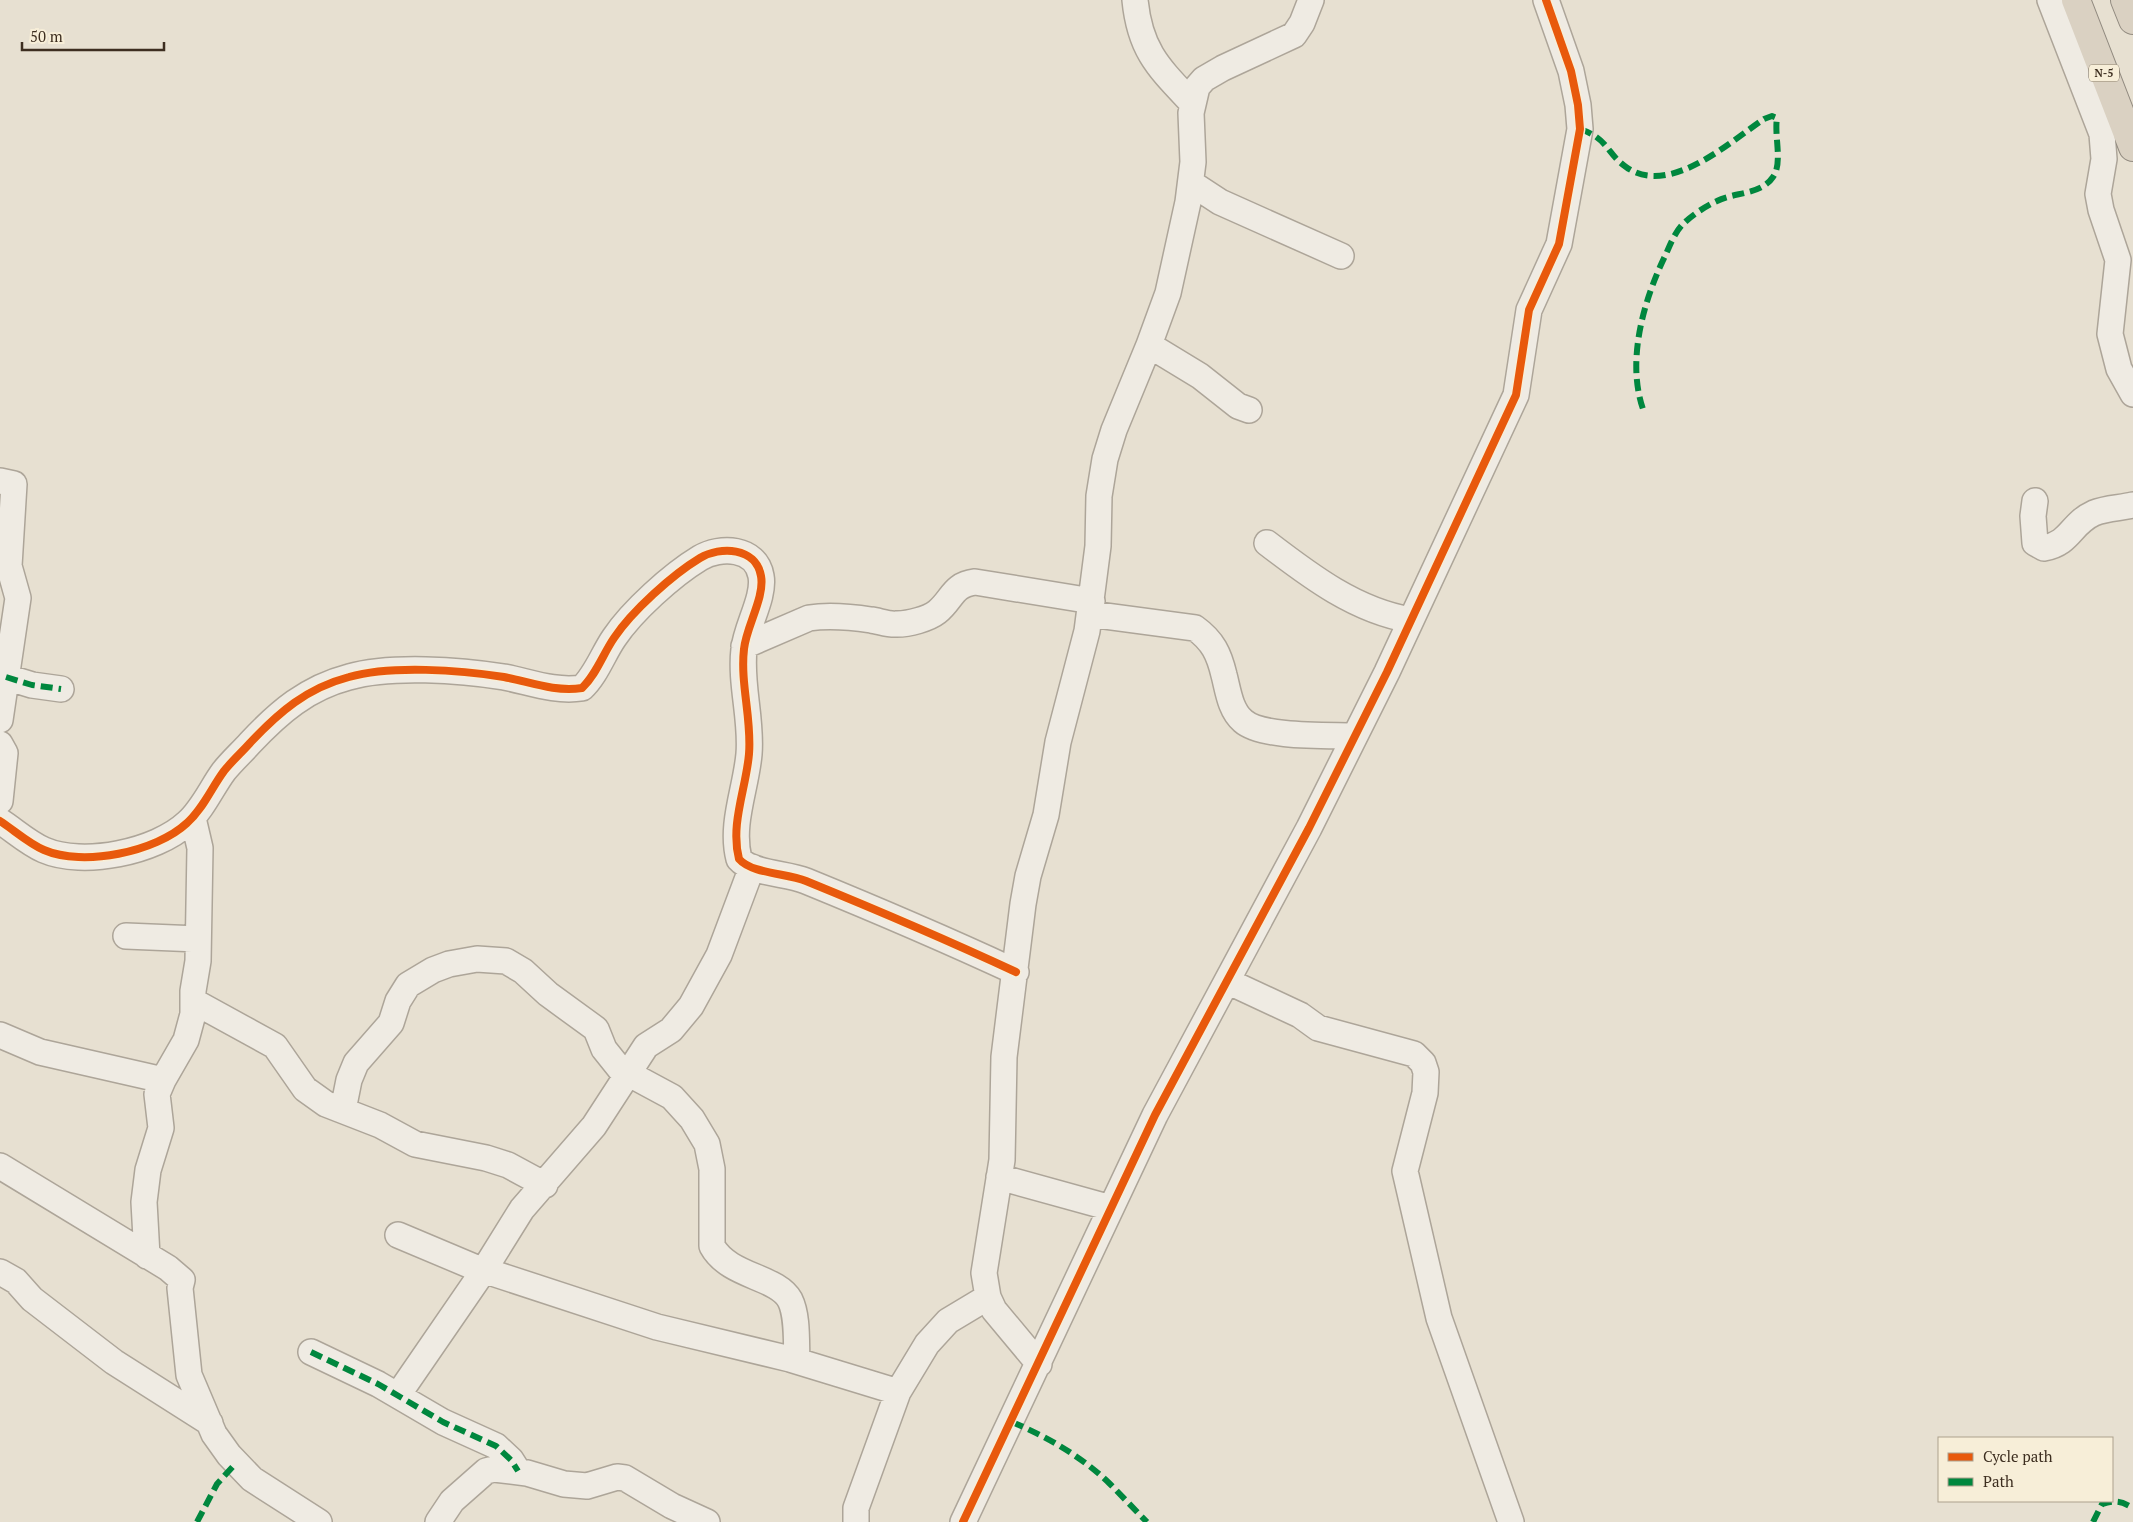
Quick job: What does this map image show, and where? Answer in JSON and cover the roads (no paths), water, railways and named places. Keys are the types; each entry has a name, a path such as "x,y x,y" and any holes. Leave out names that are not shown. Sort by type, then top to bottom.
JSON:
{"highway":[{"name":"N-5","path":"2076,0 2133,147"},
{"path":"2125,0 2133,20"}],"street":[{"path":"1135,0 1140,34 1150,56 1192,103"},
{"path":"1039,1364 1000,1317 988,1297 984,1273 999,1177 1004,1056 1028,876 1046,815 1058,742 1091,608 1098,546 1099,496 1105,459 1114,430 1168,293 1191,183 1193,162 1192,103 1198,87 1204,79 1223,68 1294,35 1302,23 1311,0"},
{"path":"970,1520 1039,1364 1155,1115 1309,828 1411,620 1516,395 1530,310 1559,244 1580,129 1578,105 1571,71 1546,0"},
{"path":"2050,0 2102,134 2104,159 2098,194 2101,210 2118,260 2110,334 2119,369 2133,394"},
{"path":"1191,183 1220,202 1342,256"},
{"path":"1149,345 1200,376 1238,406 1249,410"},
{"path":"0,481 14,484 9,566 18,598 0,720"},
{"path":"2035,501 2032,516 2035,543 2044,548 2063,542 2078,522 2096,512 2133,505"},
{"path":"1266,543 1335,591 1372,609 1394,617 1411,620"},
{"path":"0,821 45,851 92,858 132,851 179,830 193,818 225,770 244,749 280,713 312,690 347,677 382,671 474,673 551,689 582,688 589,681 625,622 661,588 701,557 720,551 745,554 759,567 762,578 761,591 744,646 743,685 749,754 739,809 736,841 739,859 752,867 798,878 904,920 1016,972"},
{"path":"744,646 809,618 820,616 857,618 897,624 929,617 939,610 951,594 965,583 975,582 1091,608 1195,628 1216,647 1236,711 1243,721 1256,727 1293,734 1355,736"},
{"path":"6,677 60,689"},
{"path":"0,744 5,753 0,800"},
{"path":"147,1256 144,1202 148,1170 161,1128 157,1094 189,1034 193,1001 198,939 200,848 193,818"},
{"path":"398,1395 484,1270 522,1209 594,1126 646,1046 671,1030 691,1006 719,955 752,867"},
{"path":"126,936 198,939"},
{"path":"342,1110 349,1080 356,1063 391,1023 398,1001 408,985 433,970 477,959 506,961 523,970 548,994 596,1029 612,1061 628,1074 672,1097 696,1126 707,1144 713,1175 712,1246 717,1255 730,1265 746,1275 778,1288 786,1295 793,1309 797,1362"},
{"path":"1227,981 1300,1015 1318,1028 1414,1054 1423,1063 1426,1072 1425,1093 1405,1171 1439,1318 1511,1522"},
{"path":"193,1001 275,1046 306,1089 326,1104 380,1125 415,1144 486,1158 508,1165 544,1185"},
{"path":"0,1035 40,1052 163,1080"},
{"path":"3,1174 168,1268 182,1280 180,1288 190,1375 214,1434 229,1455 252,1479 319,1522"},
{"path":"999,1177 1111,1208"},
{"path":"398,1236 484,1270 656,1327 797,1362 898,1392"},
{"path":"0,1272 16,1282 32,1299 114,1362 210,1423"},
{"path":"856,1522 856,1508 898,1392 934,1333 960,1312 988,1297"},
{"path":"311,1352 398,1395 443,1422 496,1446 511,1460 518,1471"},
{"path":"438,1522 452,1501 486,1471 494,1468 518,1471 557,1483 587,1486 617,1477 625,1478 672,1506 707,1522"}]}
